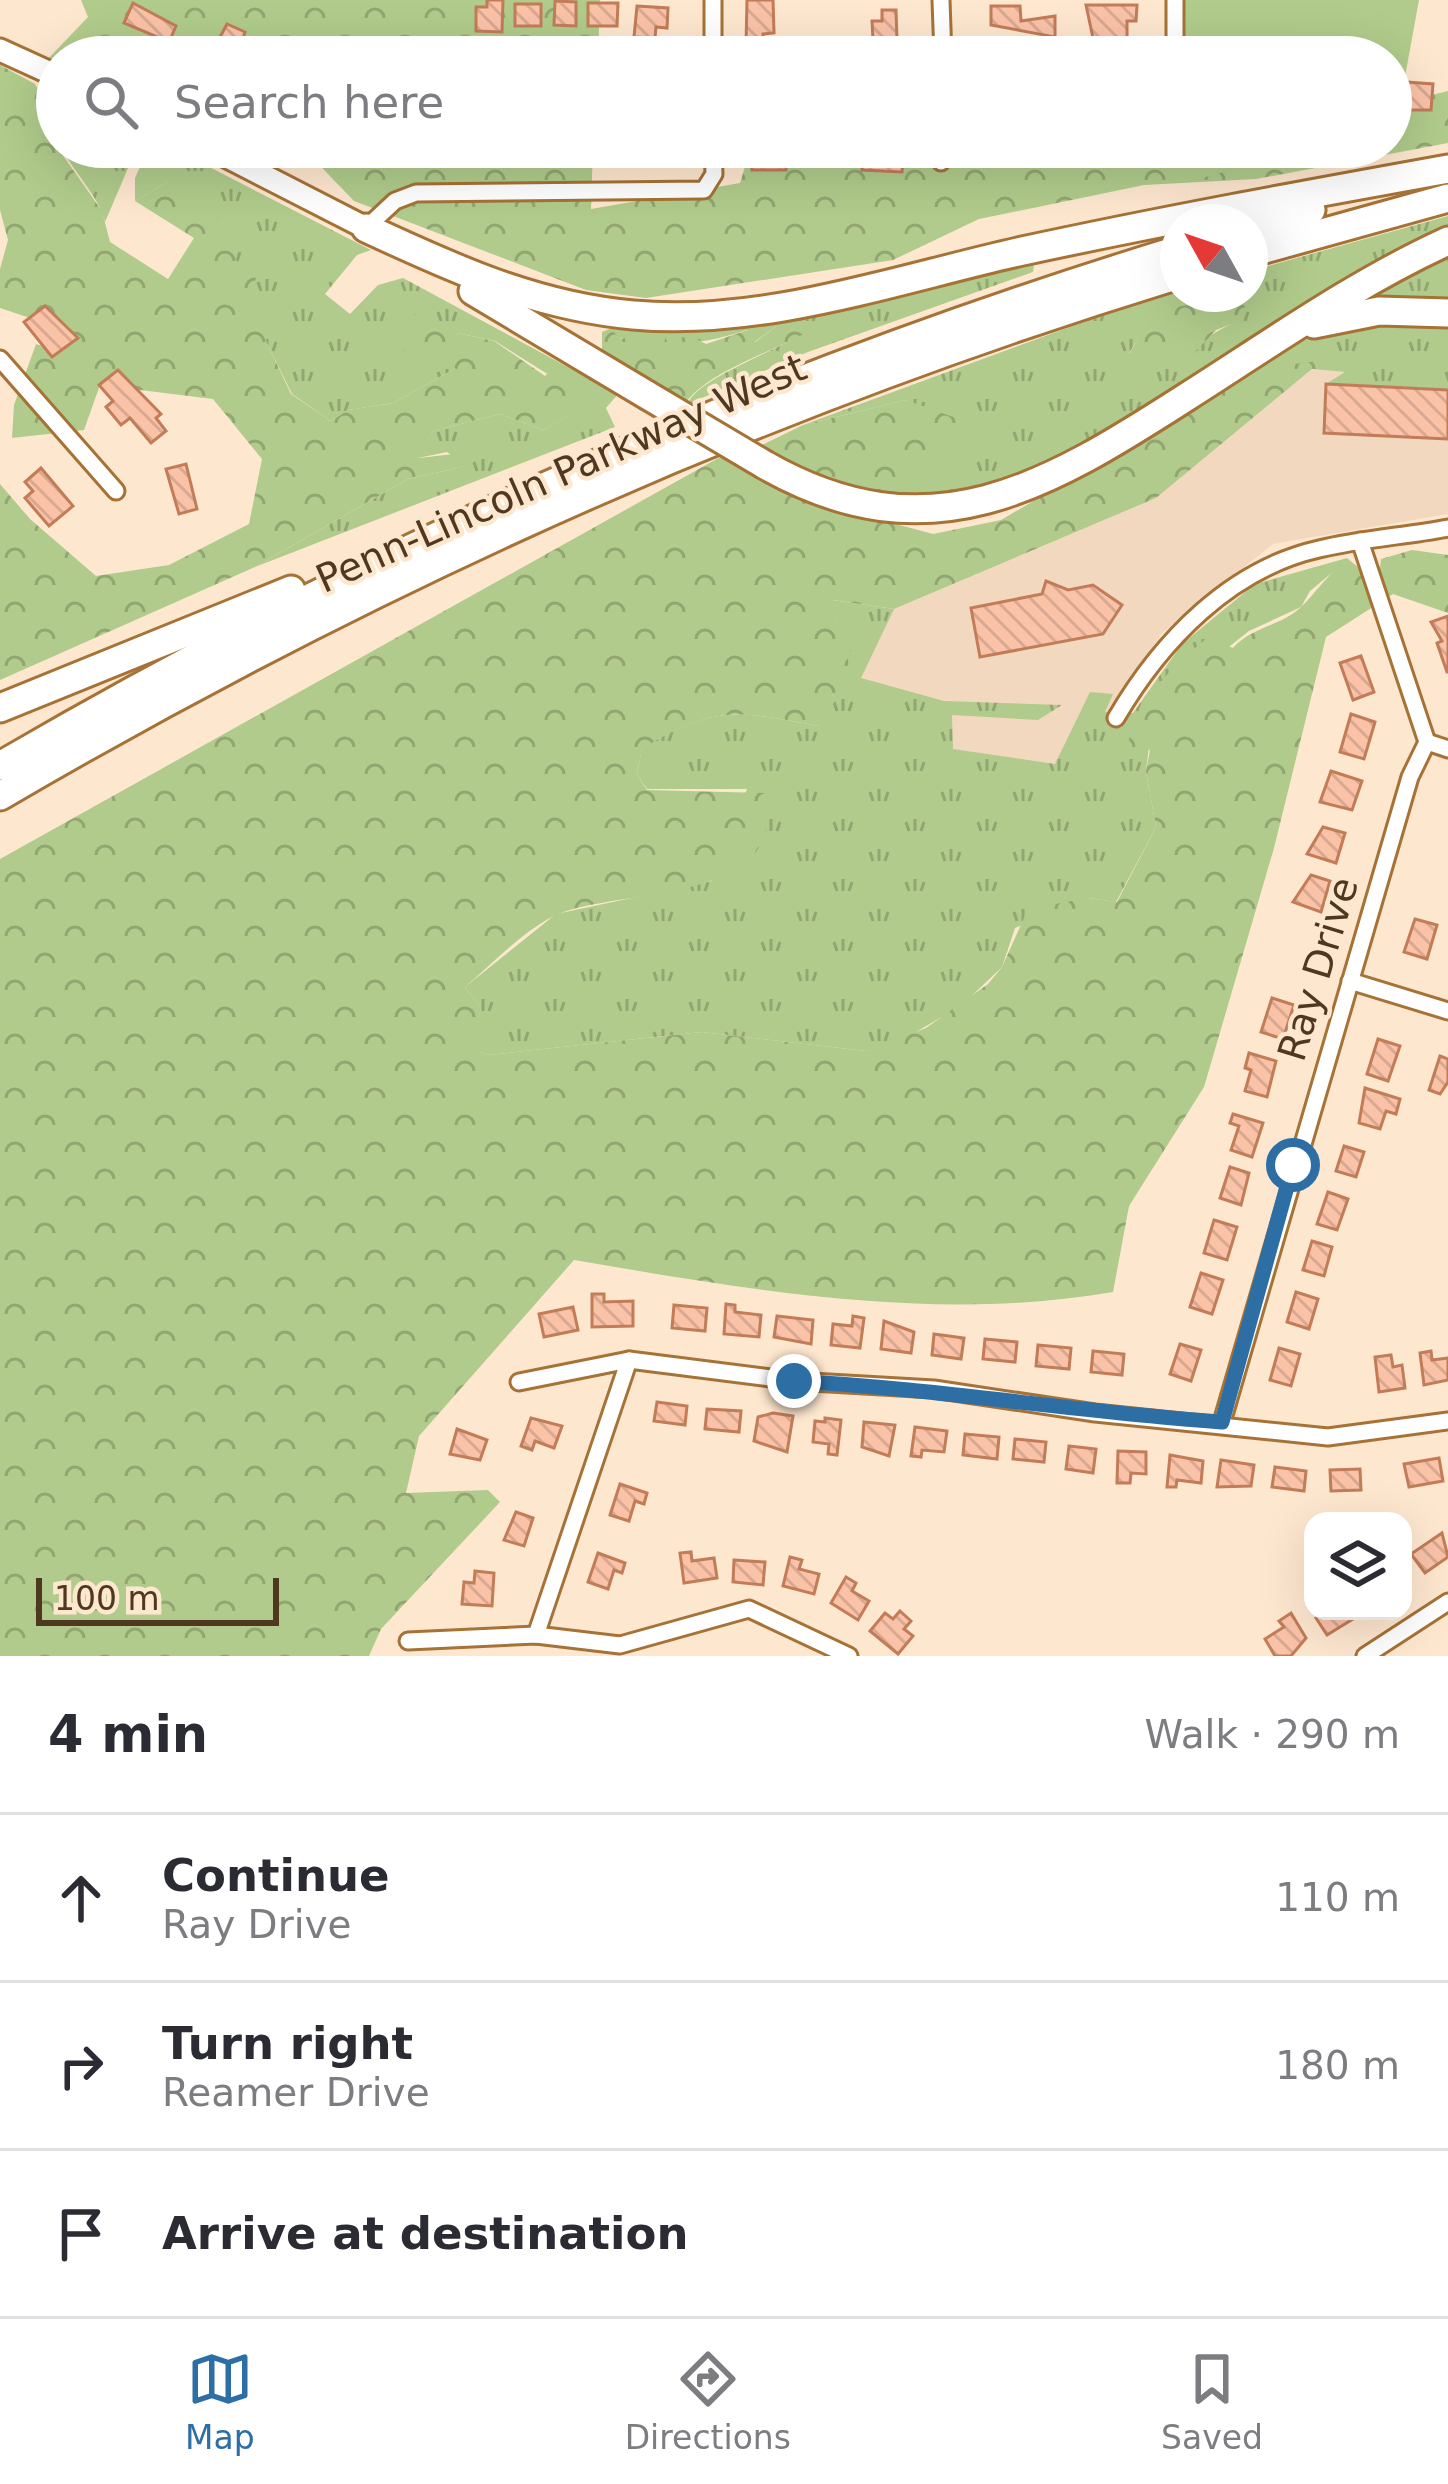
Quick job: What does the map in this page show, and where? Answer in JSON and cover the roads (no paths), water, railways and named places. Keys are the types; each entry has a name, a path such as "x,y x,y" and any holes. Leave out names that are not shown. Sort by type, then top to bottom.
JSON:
{"highway":[{"path":"366,228 509,292 600,311 682,317 762,308 1146,225 1448,171"},
{"path":"1268,223 1448,171"},
{"path":"1268,248 1448,198"},
{"path":"366,228 765,465 824,492 892,506 946,507 997,499 1066,473 1293,330 1448,241"},
{"name":"Penn-Lincoln Parkway West","path":"0,766 270,618 485,515 814,376 1160,256"},
{"name":"Penn-Lincoln Parkway West","path":"0,796 282,641 604,488 898,371 1160,281"},
{"path":"584,357 582,331 600,311"},
{"path":"1293,330 1379,311 1448,313"},
{"path":"0,708 485,515"}],"street":[{"path":"712,0 713,36"},
{"path":"941,0 942,36"},
{"path":"1175,0 1175,36"},
{"path":"0,50 36,66"},
{"path":"249,168 366,228 394,201 416,194 697,191 709,186 711,168"},
{"path":"0,358 116,491"},
{"path":"1116,718 1158,656 1193,618 1255,572 1314,550 1448,529"},
{"path":"1360,541 1427,742 1448,749"},
{"name":"Ray Drive","path":"1222,1422 1410,777 1427,742"},
{"path":"1350,981 1448,1011"},
{"path":"536,1635 629,1360"},
{"path":"519,1382 629,1360 794,1381 934,1389 1095,1413 1222,1422 1328,1437 1448,1421"},
{"path":"1365,1656 1448,1602"},
{"path":"408,1641 536,1635 620,1645 749,1609 849,1656"}]}
